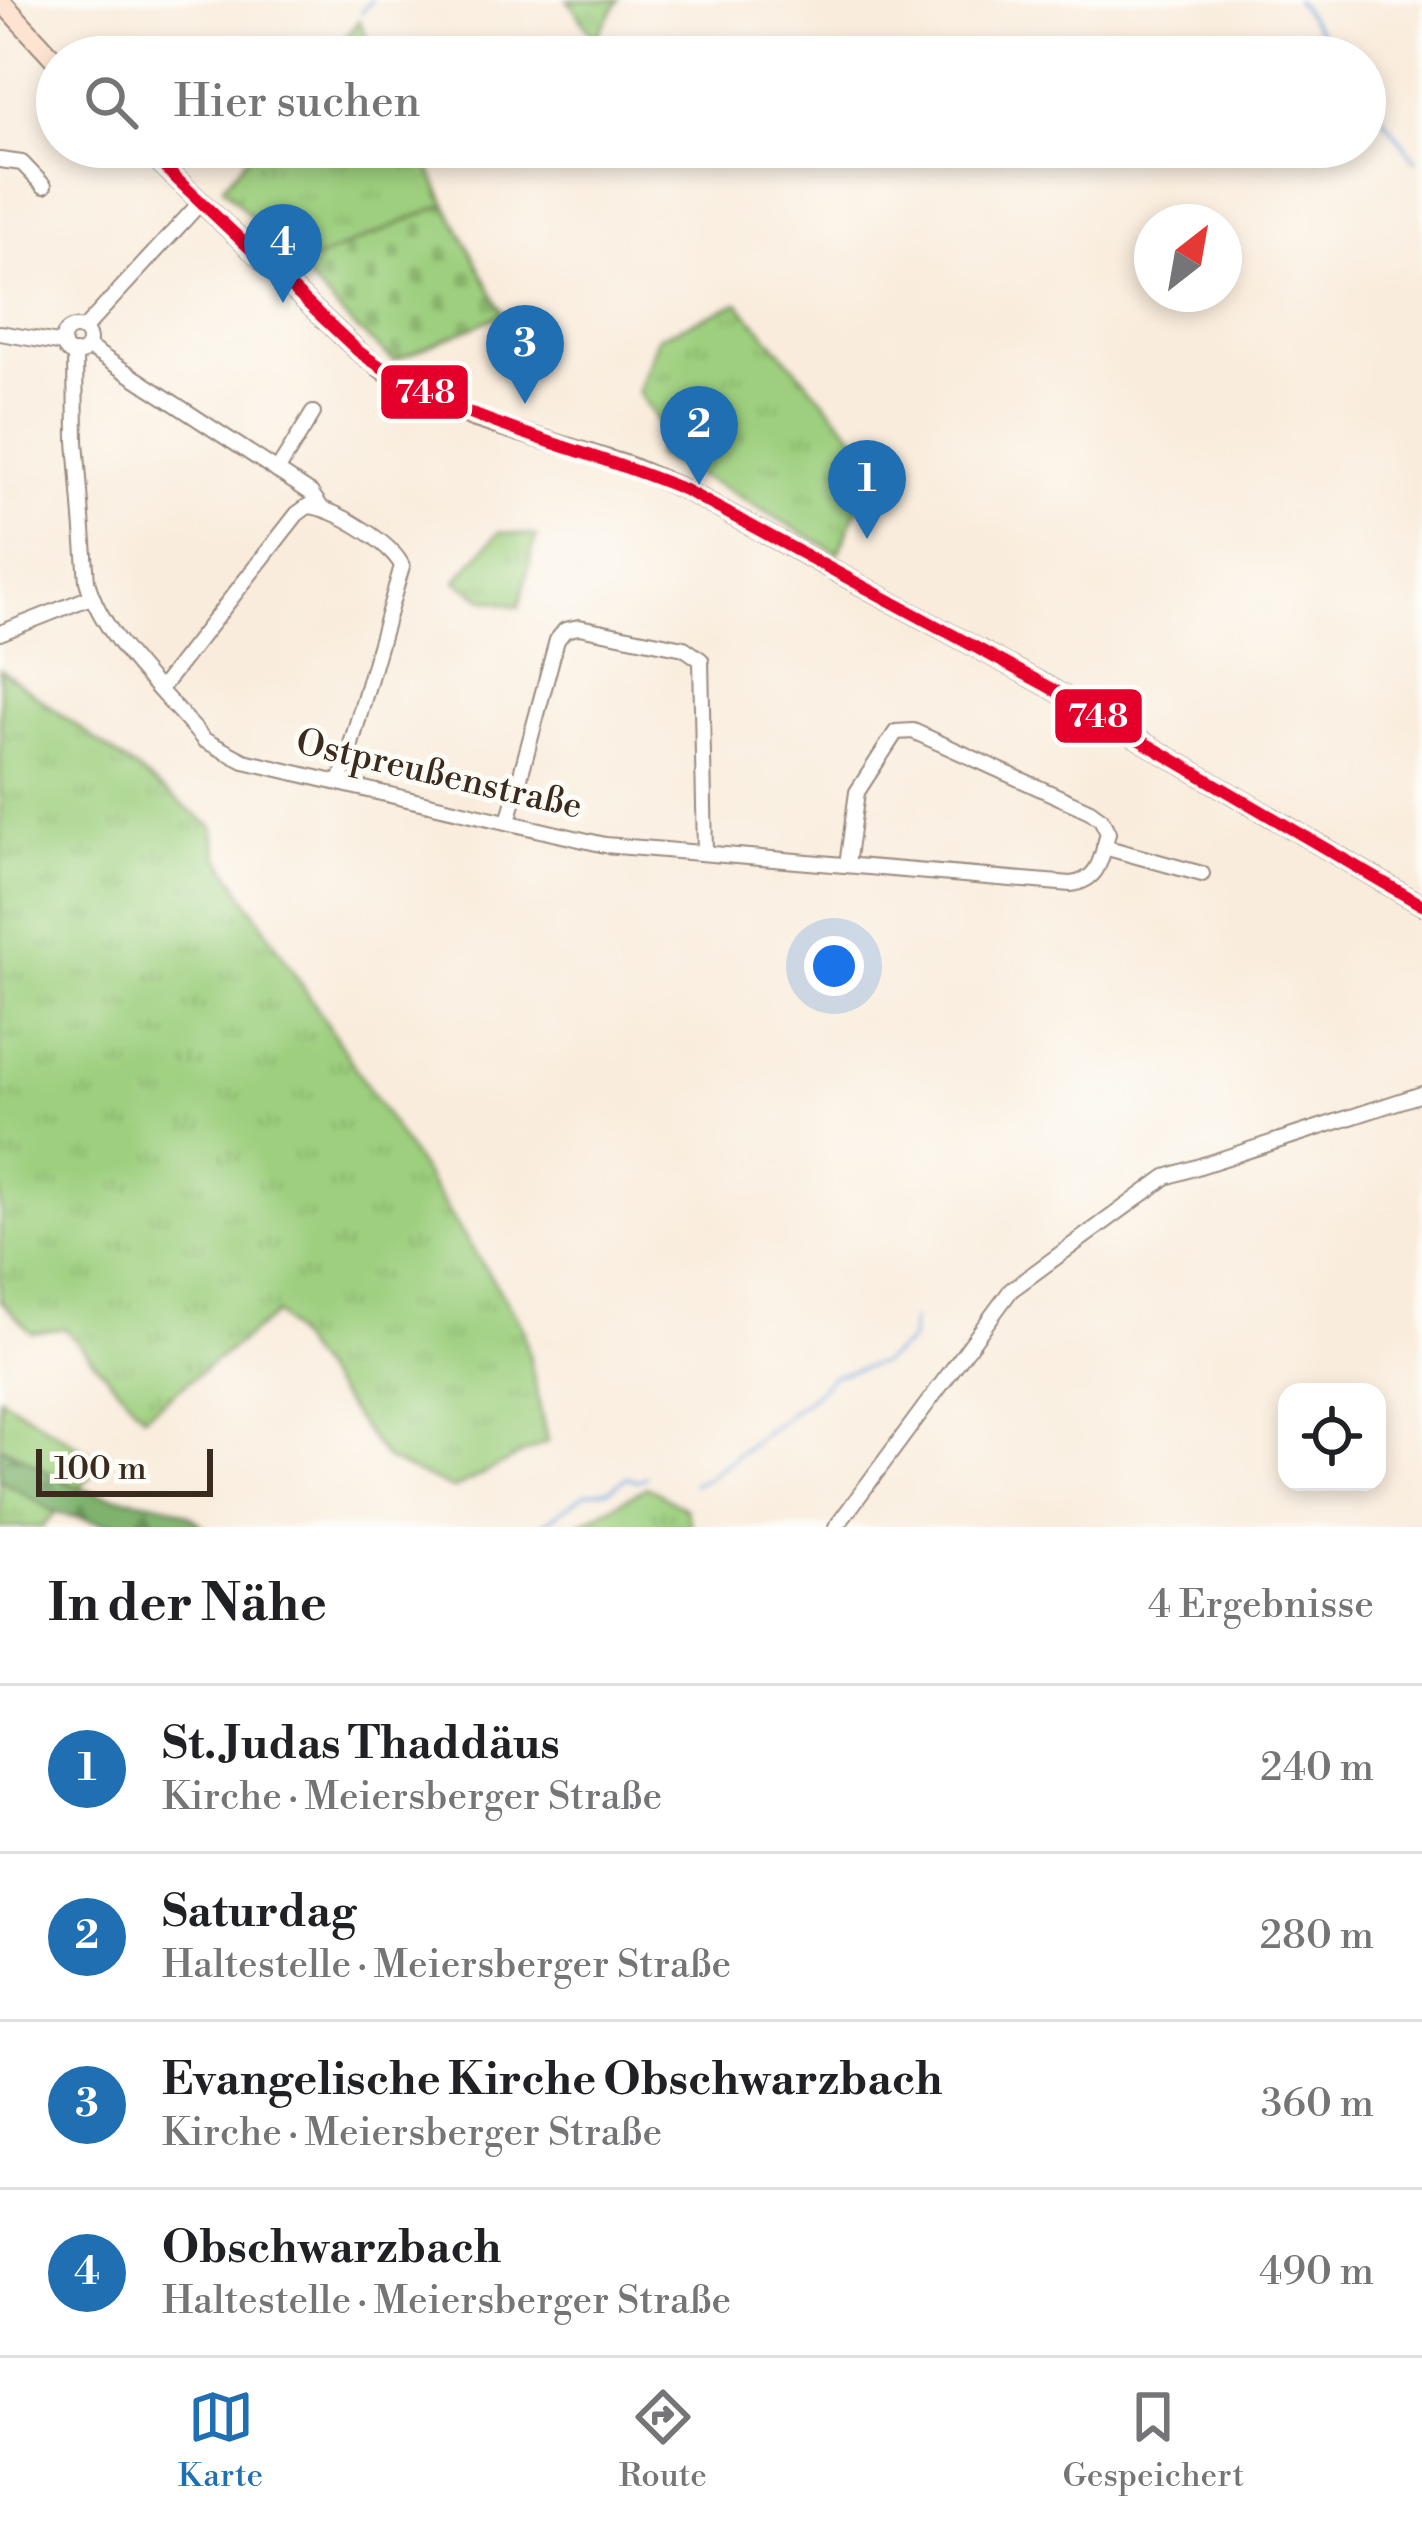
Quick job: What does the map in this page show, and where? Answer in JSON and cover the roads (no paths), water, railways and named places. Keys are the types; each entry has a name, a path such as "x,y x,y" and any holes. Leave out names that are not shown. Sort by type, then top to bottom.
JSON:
{"main road":[{"path":"0,0 36,39"},
{"path":"164,168 358,352 422,394 472,417 610,459 685,490 1049,687 1422,905"}],"street":[{"path":"0,160 22,163 44,186"},
{"path":"75,348 68,330 83,329 200,203"},
{"name":"Ostpreußenstraße","path":"83,329 89,338 75,348 76,441 91,597 107,626 204,740 223,752 605,845 1071,884 1087,882 1098,871 1104,847"},
{"path":"0,333 75,348 277,471 311,493 320,506 394,551 402,566 340,783"},
{"path":"277,471 314,413"},
{"path":"161,688 297,514 308,506 320,506"},
{"path":"0,633 91,597"},
{"path":"508,822 557,640 566,630 579,627 684,649 701,660 705,852"},
{"path":"847,865 857,792 896,732 913,731 1090,811 1108,833 1104,847 1202,874"},
{"path":"836,1527 1011,1290 1034,1272 1166,1177 1422,1094"}],"waterway":[{"path":"362,12 371,0"},
{"path":"1296,0 1323,36"},
{"path":"1386,121 1416,161"},
{"path":"692,1485 708,1478 832,1376 881,1363 911,1341 912,1319"},
{"path":"539,1527 585,1494 609,1490 627,1477 637,1481 646,1477"}],"place":[{"name":"Obschwarzbach","path":"283,303"},
{"name":"Evangelische Kirche Obschwarzbach","path":"525,404"},
{"name":"Saturdag","path":"699,485"},
{"name":"St. Judas Thaddäus","path":"867,539"}]}
